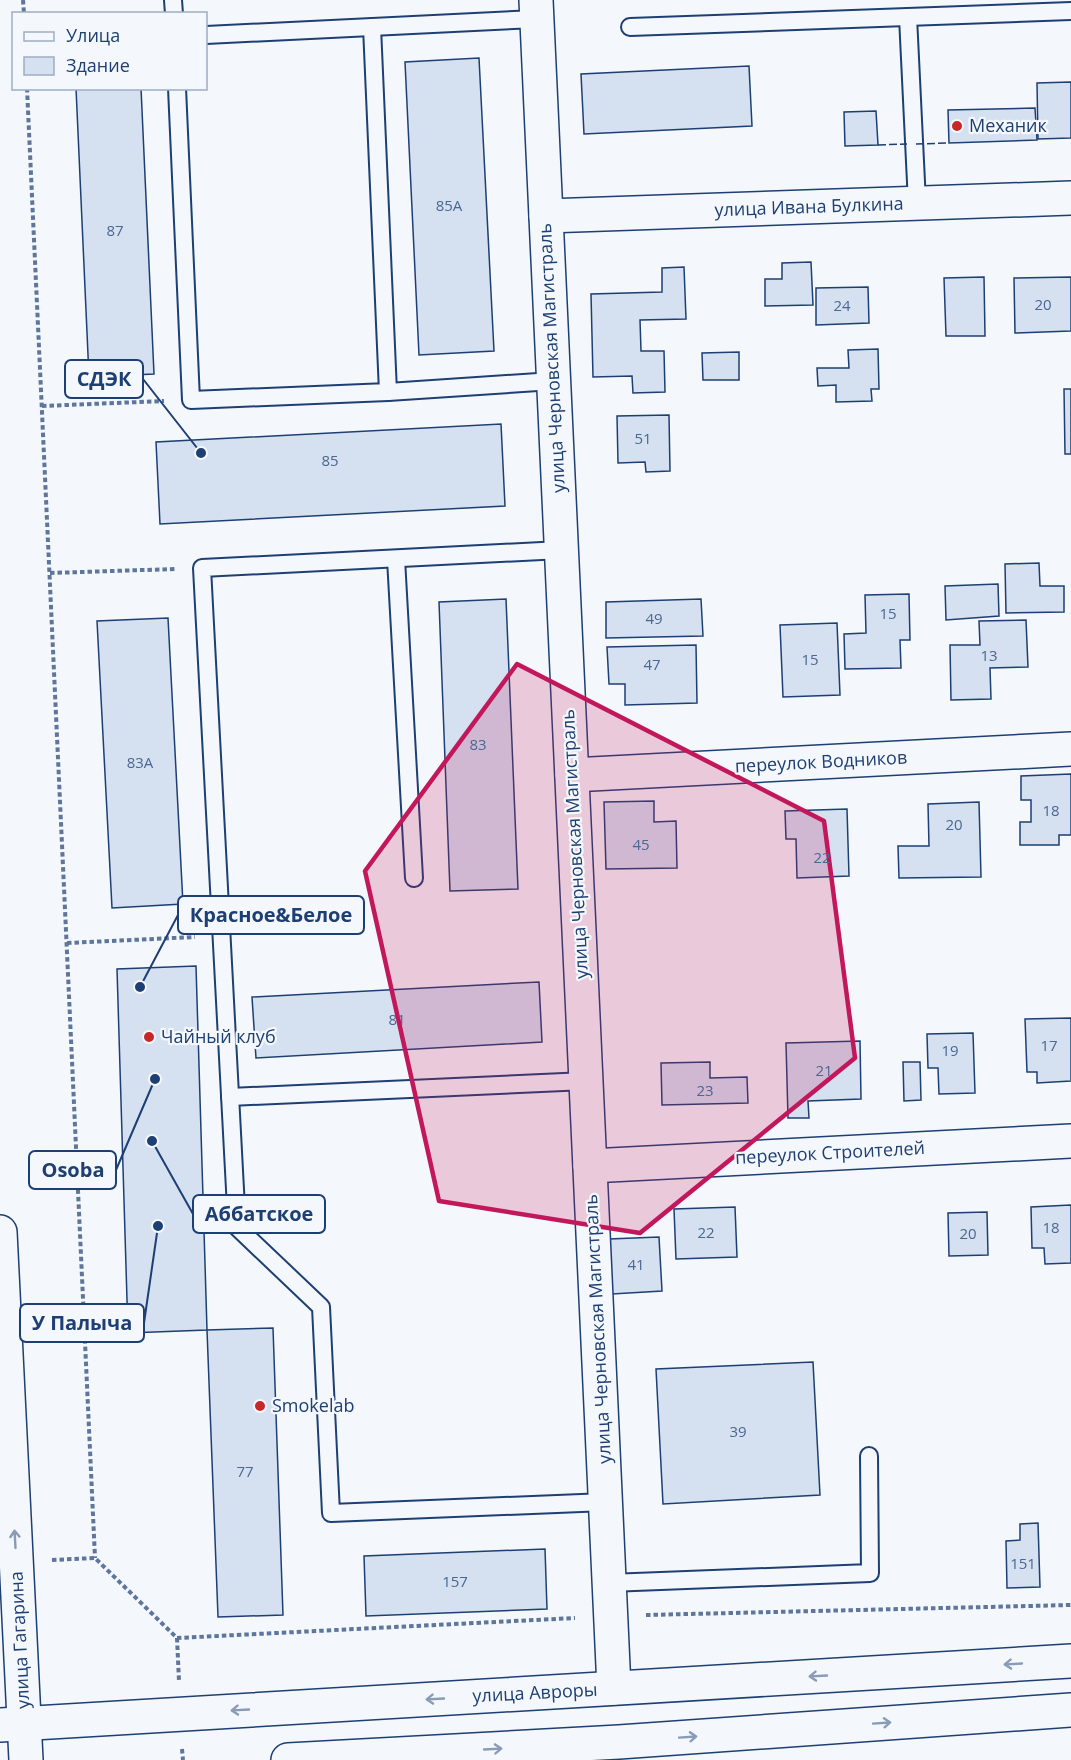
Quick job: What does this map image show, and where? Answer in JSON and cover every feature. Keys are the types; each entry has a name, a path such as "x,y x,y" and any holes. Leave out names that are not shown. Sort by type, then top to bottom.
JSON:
{"street":[{"name":"улица Черновская Магистраль","path":"536,9 614,1688"},
{"name":"улица Ивана Булкина","path":"546,216 1071,198"},
{"name":"переулок Водников","path":"572,775 1071,749"},
{"name":"переулок Строителей","path":"590,1166 1071,1141"},
{"name":"улица Гагарина","path":"0,1232 16,1561 12,1724 26,1760"},
{"name":"улица Авроры","path":"12,1724 1071,1661"},
{"path":"288,1760 620,1751 1071,1710"}],"lane":[{"path":"207,34 372,27 536,9"},
{"path":"630,27 1071,11"},
{"path":"908,17 917,203"},
{"path":"372,27 388,392"},
{"path":"177,90 191,400 388,392 553,381"},
{"path":"561,550 202,568 237,1227 321,1307 331,1513 606,1502"},
{"path":"396,559 414,878"},
{"path":"230,1097 586,1081"},
{"path":"609,1583 870,1573 869,1455"}],"path":[{"path":"27,90 95,1558 177,1638 609,1616 1071,1605"},
{"path":"42,406 191,400"},
{"path":"50,573 202,568"},
{"path":"67,943 222,935"},
{"path":"16,1561 95,1558"}],"highlighted area":[{"path":"517,664 824,821 855,1058 640,1233 439,1201 365,871"}],"building":[{"path":"479,58 494,351 419,355 405,62"},
{"path":"749,66 752,126 584,134 581,74"},
{"path":"1071,82 1071,138 1038,139 1037,83"},
{"path":"76,90 141,90 154,374 89,377"},
{"path":"1035,108 1037,140 949,143 948,110"},
{"path":"876,111 878,145 845,146 844,112"},
{"path":"811,262 813,305 765,306 765,279 782,279 782,263"},
{"path":"684,267 686,319 640,320 641,351 664,351 665,392 633,393 632,376 593,377 591,294 662,292 662,268"},
{"path":"984,277 985,336 946,336 944,278"},
{"path":"1071,277 1071,331 1015,333 1014,278"},
{"path":"868,287 869,323 816,325 816,288"},
{"path":"878,349 879,389 871,389 872,401 836,402 836,385 818,386 817,368 849,368 848,350"},
{"path":"739,352 739,380 703,380 702,353"},
{"path":"1064,389 1071,389 1071,454 1065,454"},
{"path":"669,415 670,471 646,472 645,462 618,463 617,416"},
{"path":"501,424 505,506 160,524 156,442"},
{"path":"1039,563 1040,586 1064,586 1064,612 1006,613 1005,564"},
{"path":"998,584 999,616 946,620 945,586"},
{"path":"909,594 910,640 900,640 901,668 845,669 844,634 866,633 865,595"},
{"path":"506,599 518,889 450,891 439,602"},
{"path":"701,599 703,636 606,638 606,602"},
{"path":"168,618 183,904 112,908 97,621"},
{"path":"1026,620 1028,667 990,668 991,699 951,700 950,645 980,645 979,621"},
{"path":"837,623 840,695 783,697 780,625"},
{"path":"696,645 697,703 625,705 625,684 609,684 607,647"},
{"path":"1071,774 1071,835 1059,835 1059,845 1020,845 1020,822 1031,822 1031,800 1021,800 1021,776"},
{"path":"654,801 654,822 676,821 677,868 606,869 604,802"},
{"path":"979,802 981,877 899,878 898,846 929,846 928,804"},
{"path":"847,809 849,876 797,878 796,839 786,839 785,811"},
{"path":"196,966 207,1330 128,1333 117,969"},
{"path":"539,982 542,1042 256,1058 252,997"},
{"path":"1071,1018 1071,1081 1037,1083 1037,1072 1027,1072 1025,1019"},
{"path":"973,1033 975,1093 939,1094 938,1068 928,1068 927,1034"},
{"path":"860,1041 861,1099 808,1101 809,1118 788,1118 786,1043"},
{"path":"710,1062 710,1078 747,1077 748,1103 662,1105 661,1063"},
{"path":"903,1062 920,1062 921,1100 904,1101"},
{"path":"1071,1205 1071,1263 1045,1264 1044,1248 1032,1248 1031,1207"},
{"path":"735,1207 737,1257 676,1259 674,1209"},
{"path":"987,1212 988,1255 949,1256 948,1213"},
{"path":"659,1237 662,1291 612,1294 609,1239"},
{"path":"273,1328 283,1615 218,1617 207,1330"},
{"path":"813,1362 820,1495 663,1504 656,1369"},
{"path":"1038,1523 1040,1587 1007,1588 1006,1541 1020,1540 1020,1524"},
{"path":"545,1549 547,1609 366,1616 364,1556"}],"fence":[{"path":"916,144 949,143"},
{"path":"878,145 907,144"}],"place":[{"name":"Механик","path":"957,126"},
{"name":"СДЭК","path":"201,453"},
{"name":"Красное&Белое","path":"140,987"},
{"name":"Чайный клуб","path":"149,1037"},
{"name":"Osoba","path":"155,1079"},
{"name":"Аббатское","path":"152,1141"},
{"name":"У Палыча","path":"158,1226"},
{"name":"Smokelab","path":"260,1406"}]}
